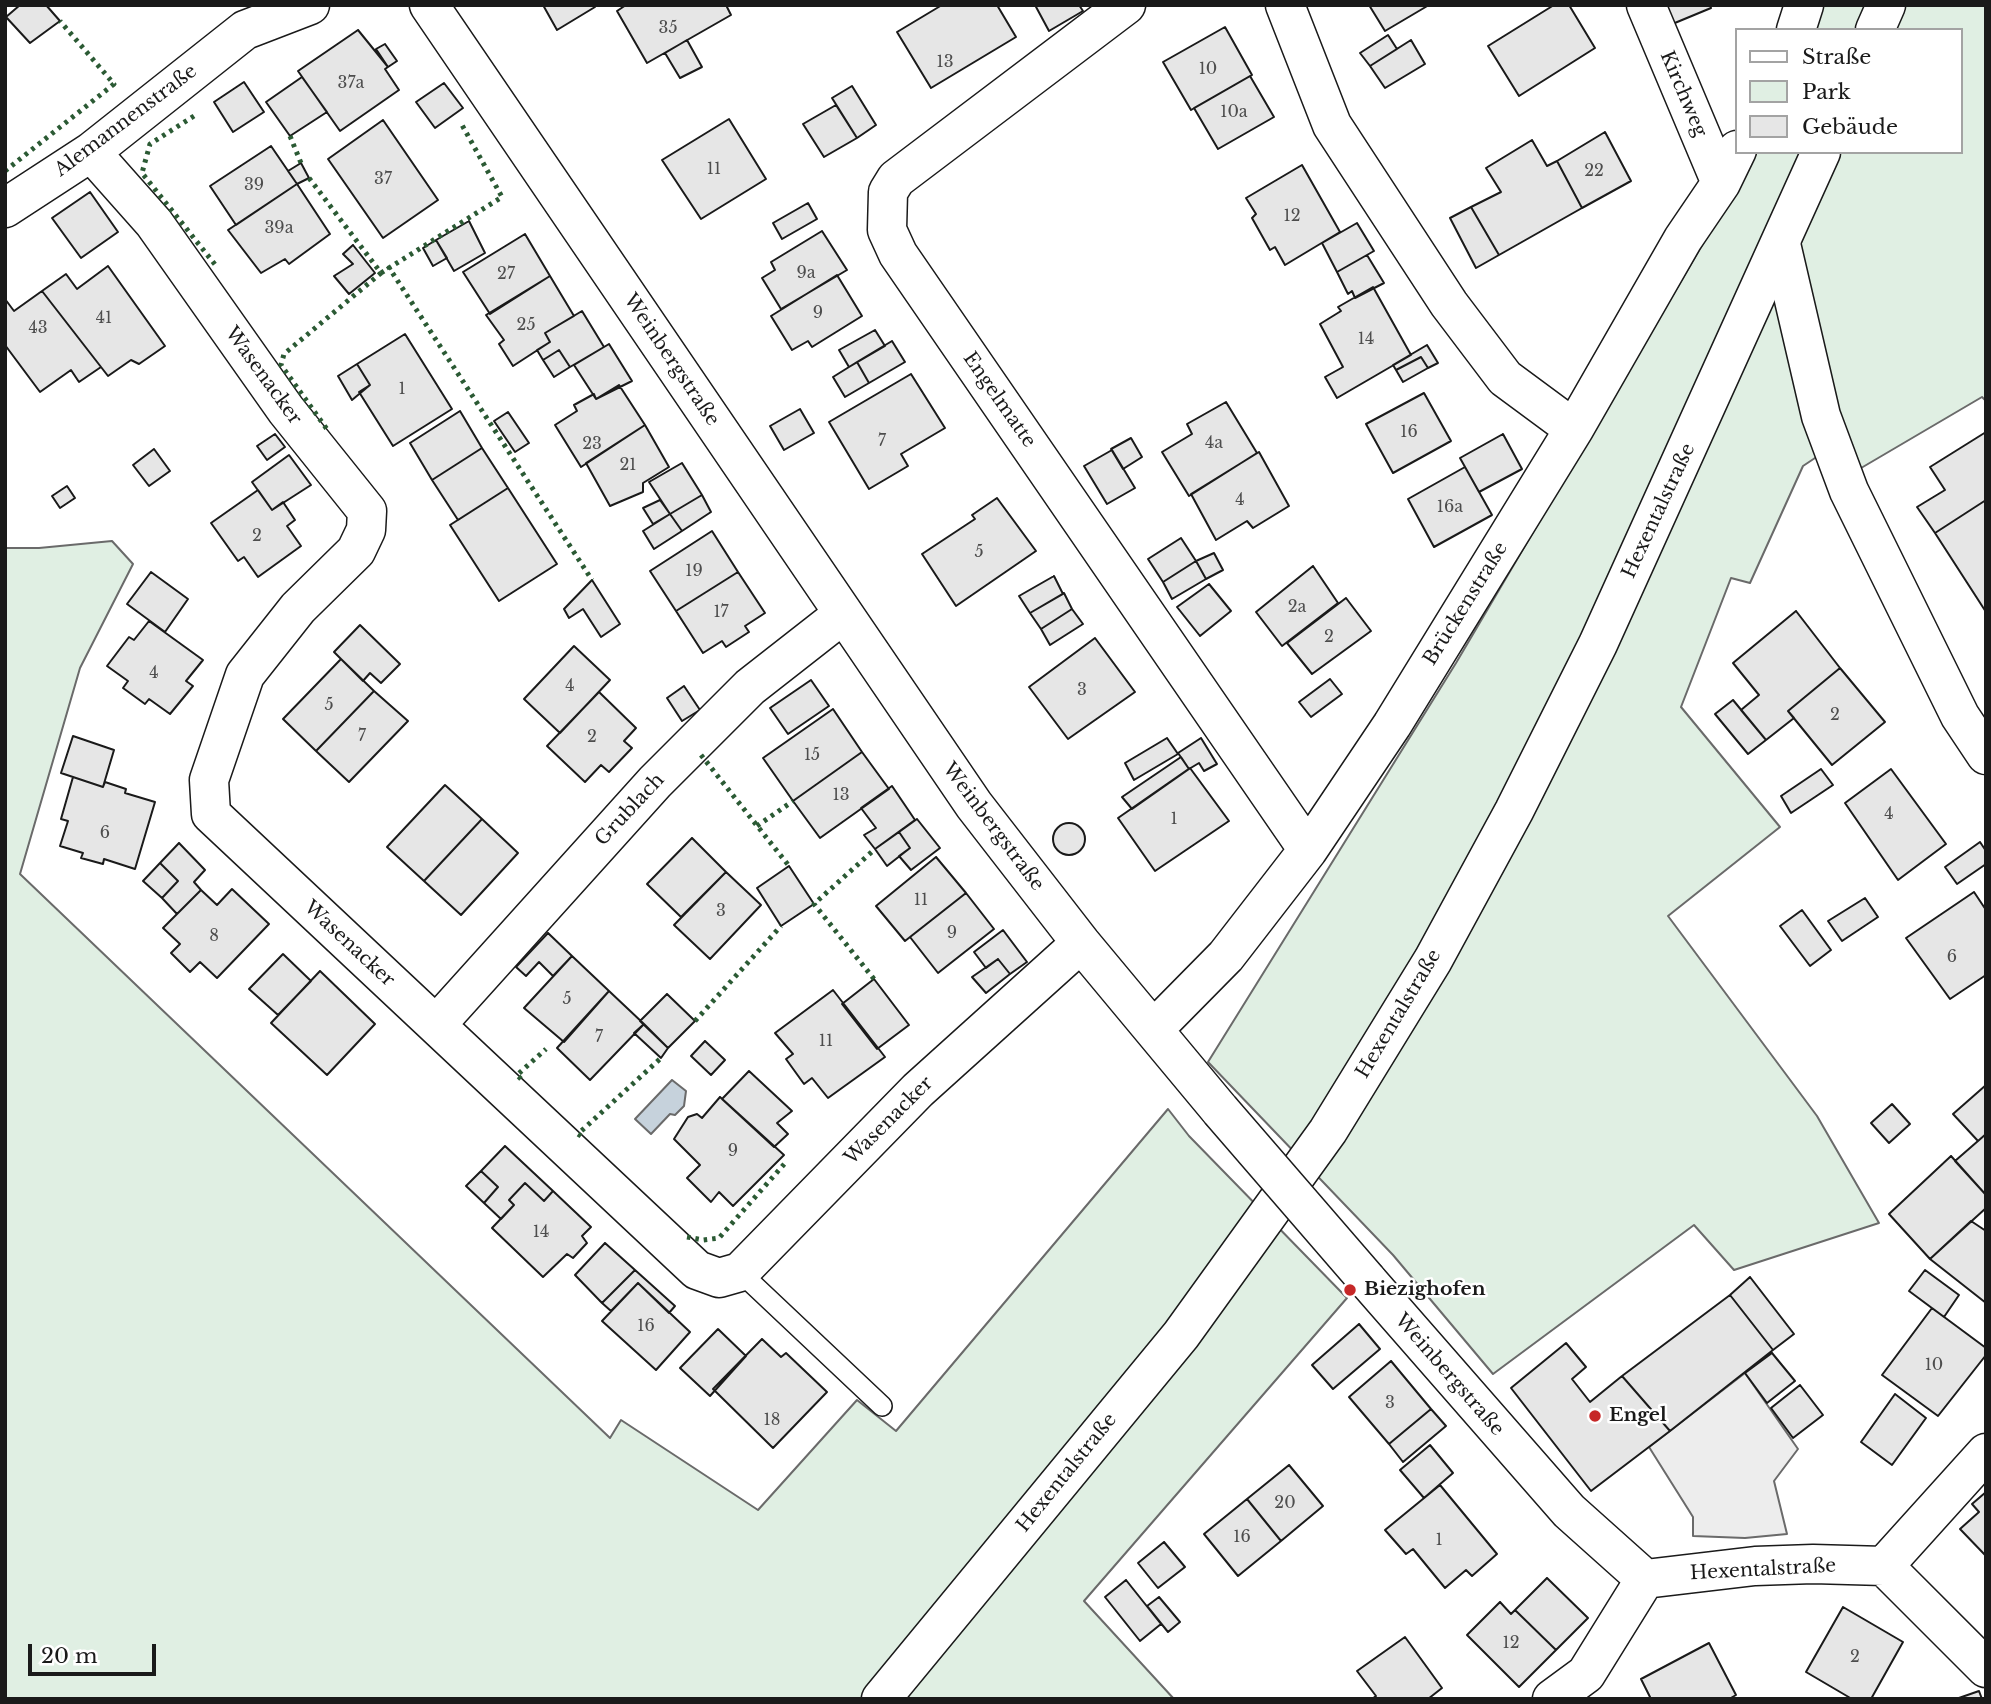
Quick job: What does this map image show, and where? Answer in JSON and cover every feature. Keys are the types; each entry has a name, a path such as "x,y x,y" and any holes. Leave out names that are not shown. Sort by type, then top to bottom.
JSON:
{"street":[{"name":"Alemannenstraße","path":"5,208 91,152 253,18 310,5"},
{"name":"Weinbergstraße","path":"429,5 610,267 842,615 974,805 1081,943 1367,1280 1569,1511 1645,1578"},
{"name":"Engelmatte","path":"1126,5 896,179 888,192 887,230 898,254 1308,850"},
{"path":"1285,5 1332,125 1449,304 1505,378 1574,429"},
{"name":"Kirchweg","path":"1646,5 1729,167"},
{"path":"1797,28 1804,5"},
{"path":"1876,28 1886,5"},
{"name":"Wasenacker","path":"91,152 154,223 286,410 367,511 366,530 356,551 298,608 245,675 209,780 211,814 697,1270 719,1278 740,1272 918,1090 1081,943"},
{"name":"Hexentalstraße","path":"881,1699 1181,1335 1335,1120 1433,960 1514,811 1598,644 1820,154"},
{"name":"Brückenstraße","path":"1154,1028 1226,956 1308,850 1392,725 1574,429 1683,239 1729,167"},
{"path":"1781,244 1821,416 1845,479 1973,705 1986,755"},
{"name":"Grublach","path":"436,1025 655,782 750,687 842,615"},
{"path":"1986,1453 1884,1566 1986,1668"},
{"name":"Hexentalstraße","path":"1645,1578 1755,1566 1884,1566"},
{"path":"1552,1699 1589,1686 1645,1578"}],"lane":[{"path":"740,1272 881,1406"}],"green space":[{"path":"1822,5 1986,5 1986,401 1982,397 1856,471 1818,456 1803,466 1750,583 1731,578 1681,707 1780,827 1668,916 1817,1116 1879,1223 1734,1270 1694,1225 1493,1374 1393,1255 1208,1062 1456,663 1756,154 1963,154 1963,28 1815,28"},
{"path":"112,541 133,564 80,668 20,874 610,1438 621,1420 758,1510 857,1400 896,1431 1168,1109 1189,1136 1347,1298 1084,1601 1174,1699 5,1699 5,548 39,548"}],"shaded area":[{"path":"672,1080 686,1091 684,1106 675,1115 670,1114 651,1134 635,1119"},
{"path":"1745,1373 1798,1449 1774,1481 1787,1534 1745,1538 1693,1536 1693,1517 1649,1447"}],"building":[{"path":"20,5 46,5 60,21 30,43 6,17"},
{"path":"543,5 594,5 595,7 557,30"},
{"path":"626,5 726,5 731,15 647,63 617,11"},
{"path":"942,5 997,5 1016,37 931,88 897,32"},
{"path":"1035,5 1079,5 1083,11 1049,31"},
{"path":"1369,5 1429,5 1385,31"},
{"path":"1554,5 1569,5 1595,48 1519,96 1488,46"},
{"path":"1661,5 1710,5 1711,8 1670,25"},
{"path":"1225,27 1252,75 1191,110 1163,62"},
{"path":"358,30 388,67 385,69 399,90 340,131 298,71"},
{"path":"1388,35 1397,49 1370,66 1360,53"},
{"path":"687,40 702,67 680,78 665,53"},
{"path":"1411,40 1425,64 1385,88 1370,66"},
{"path":"385,44 397,61 388,67 376,49"},
{"path":"1250,76 1274,117 1218,149 1194,108"},
{"path":"302,77 327,112 290,136 266,102"},
{"path":"244,82 264,112 233,132 214,102"},
{"path":"444,83 463,108 435,128 416,102"},
{"path":"852,86 876,125 857,138 832,98"},
{"path":"836,105 857,138 824,157 803,124"},
{"path":"729,119 766,179 701,219 662,160"},
{"path":"383,120 438,200 383,238 328,159"},
{"path":"1605,132 1631,181 1582,208 1557,161"},
{"path":"1532,140 1547,166 1557,161 1582,208 1499,255 1471,207 1501,192 1486,168"},
{"path":"271,146 297,184 236,225 210,186"},
{"path":"301,163 309,178 297,184 288,171"},
{"path":"1302,165 1340,232 1285,265 1275,247 1270,250 1252,218 1256,214 1246,198"},
{"path":"297,184 330,234 289,264 285,259 261,273 228,230"},
{"path":"90,192 118,232 81,258 52,218"},
{"path":"808,203 817,219 782,239 773,223"},
{"path":"1471,207 1499,255 1476,268 1450,218"},
{"path":"469,221 485,253 454,271 436,240"},
{"path":"1357,223 1374,251 1337,272 1322,243"},
{"path":"822,231 847,270 781,309 762,278 775,270 771,262"},
{"path":"525,234 550,276 490,314 463,272"},
{"path":"436,240 447,258 433,266 423,248"},
{"path":"353,245 375,273 349,294 334,276 353,264 343,254"},
{"path":"1367,255 1384,283 1355,298 1352,291 1348,294 1337,272"},
{"path":"108,266 165,346 139,364 131,360 108,376 42,291 66,274 77,289"},
{"path":"837,275 862,316 812,347 808,341 792,350 771,316"},
{"path":"550,276 574,316 545,333 550,342 513,366 499,344 504,340 486,315"},
{"path":"1373,287 1411,355 1337,398 1325,377 1343,367 1320,324 1341,311 1338,307"},
{"path":"42,291 101,367 79,382 71,370 40,392 5,345 5,299 14,311"},
{"path":"582,311 604,347 570,367 559,350 543,360 537,350 550,342 545,333"},
{"path":"875,330 885,346 849,367 839,350"},
{"path":"405,334 452,409 393,446 359,392 370,385 357,364"},
{"path":"892,341 905,362 869,383 857,362"},
{"path":"609,344 632,381 596,399 574,365"},
{"path":"1427,345 1438,363 1428,368 1421,357 1396,370 1393,365"},
{"path":"559,350 570,367 554,377 543,360"},
{"path":"1421,357 1428,368 1403,382 1396,370"},
{"path":"857,362 869,383 845,397 833,377"},
{"path":"357,364 370,385 352,400 338,376"},
{"path":"911,374 945,428 901,454 908,466 869,489 829,422"},
{"path":"619,385 645,425 581,467 555,425 577,411 574,405 594,394 596,399"},
{"path":"1424,393 1451,441 1393,473 1366,424"},
{"path":"1226,402 1257,453 1189,496 1162,452 1192,434 1187,424"},
{"path":"800,409 814,433 784,450 770,426"},
{"path":"460,411 482,448 432,480 410,443"},
{"path":"508,412 529,443 515,452 494,421"},
{"path":"645,425 669,467 643,483 643,492 610,506 586,463"},
{"path":"1986,432 1986,500 1935,533 1917,507 1945,490 1930,467"},
{"path":"275,434 285,447 267,460 257,446"},
{"path":"1503,434 1522,469 1479,492 1460,458"},
{"path":"1131,438 1142,457 1123,469 1111,449"},
{"path":"482,448 508,488 458,520 432,480"},
{"path":"154,449 170,471 149,486 133,465"},
{"path":"1112,450 1135,488 1107,504 1084,466"},
{"path":"1259,452 1289,506 1253,528 1247,521 1216,540 1191,494"},
{"path":"289,455 311,485 272,510 252,482"},
{"path":"682,463 702,495 670,514 649,482"},
{"path":"1465,467 1492,515 1434,547 1408,499"},
{"path":"67,486 75,498 60,508 52,496"},
{"path":"508,488 557,564 499,601 450,525"},
{"path":"258,490 272,510 283,502 295,520 287,526 301,546 258,577 244,557 238,561 211,523"},
{"path":"702,495 711,512 682,531 670,514"},
{"path":"997,498 1036,551 956,606 922,554 975,519 972,515"},
{"path":"660,500 670,514 653,524 643,508"},
{"path":"1986,500 1986,612 1935,533"},
{"path":"670,514 682,531 654,549 643,531"},
{"path":"712,531 738,572 676,611 650,571"},
{"path":"1181,538 1196,561 1163,582 1148,559"},
{"path":"1214,553 1223,570 1206,579 1196,561"},
{"path":"1196,561 1206,579 1172,599 1163,582"},
{"path":"1313,566 1338,603 1282,646 1256,612"},
{"path":"151,572 188,599 165,632 127,604"},
{"path":"738,572 765,613 745,626 749,632 726,647 722,641 703,653 676,611"},
{"path":"1054,576 1063,594 1030,613 1019,596"},
{"path":"592,580 620,624 601,637 583,609 569,618 564,609"},
{"path":"1209,584 1231,611 1200,636 1177,607"},
{"path":"1064,593 1072,609 1041,629 1030,613"},
{"path":"1346,598 1371,631 1312,674 1287,643"},
{"path":"1072,609 1083,624 1050,645 1041,629"},
{"path":"1796,611 1840,668 1788,711 1794,718 1766,740 1741,710 1759,695 1733,663"},
{"path":"149,621 203,660 186,681 193,686 170,714 149,699 145,704 123,688 128,681 107,666 129,637 134,640"},
{"path":"360,625 400,664 381,683 370,673 363,681 334,652"},
{"path":"1095,638 1135,692 1068,739 1029,687"},
{"path":"574,646 610,680 560,733 524,699"},
{"path":"341,659 374,691 316,751 283,719"},
{"path":"1840,668 1885,722 1832,765 1788,711"},
{"path":"1330,679 1342,694 1311,717 1299,702"},
{"path":"811,680 829,706 788,734 770,708"},
{"path":"684,686 700,710 682,721 667,698"},
{"path":"374,691 408,721 349,782 316,751"},
{"path":"599,692 636,728 624,741 632,748 609,772 601,765 585,782 547,746"},
{"path":"1733,700 1766,740 1748,754 1715,714"},
{"path":"833,709 862,752 793,801 763,758"},
{"path":"73,736 114,750 103,787 61,773"},
{"path":"1167,738 1178,754 1134,780 1125,763"},
{"path":"1201,738 1217,764 1204,771 1199,763 1189,769 1178,753"},
{"path":"862,752 889,789 820,838 793,801"},
{"path":"1181,757 1189,769 1132,809 1122,797"},
{"path":"1190,768 1229,821 1155,871 1118,818"},
{"path":"1821,769 1833,785 1791,813 1781,796"},
{"path":"1891,769 1946,844 1898,880 1845,803"},
{"path":"73,777 103,787 105,782 126,789 125,793 155,802 135,869 104,859 103,864 81,858 83,853 60,846 68,821 61,819"},
{"path":"445,785 482,819 424,881 387,847"},
{"path":"892,786 915,820 875,849 864,835 876,828 861,808"},
{"path":"482,819 518,853 461,915 424,881"},
{"path":"917,819 940,848 911,870 899,856 910,848 899,832"},
{"path":"1069,823 1080,828 1085,839 1080,850 1069,855 1058,850 1053,839 1058,828"},
{"path":"899,832 910,848 887,866 875,849"},
{"path":"692,838 726,872 681,917 647,884"},
{"path":"1980,842 1986,851 1986,864 1957,884 1945,867"},
{"path":"179,843 205,870 194,882 201,890 177,914 162,898 178,881 160,863"},
{"path":"936,857 966,893 905,941 876,906"},
{"path":"160,863 178,881 162,898 143,881"},
{"path":"789,866 814,904 781,926 757,888"},
{"path":"726,872 761,905 710,959 674,925"},
{"path":"232,889 269,924 217,978 200,962 190,972 171,953 180,944 163,928 201,890 217,905"},
{"path":"1974,892 1986,910 1986,975 1950,999 1906,938"},
{"path":"966,893 994,929 938,973 910,937"},
{"path":"1865,898 1878,917 1842,941 1828,921"},
{"path":"1802,910 1831,950 1810,966 1780,926"},
{"path":"1003,930 1027,962 1010,974 998,959 986,968 974,952"},
{"path":"548,933 572,956 553,976 539,962 526,976 516,967"},
{"path":"283,954 311,981 278,1015 249,989"},
{"path":"572,956 609,991 564,1042 524,1008"},
{"path":"998,959 1010,974 986,993 972,977"},
{"path":"320,971 375,1024 327,1075 271,1023"},
{"path":"874,979 909,1025 877,1049 842,1004"},
{"path":"833,990 885,1057 828,1098 812,1078 804,1084 786,1059 793,1054 775,1033"},
{"path":"609,991 644,1024 590,1080 557,1048"},
{"path":"667,994 695,1021 668,1048 640,1021"},
{"path":"644,1024 668,1048 661,1058 634,1033"},
{"path":"705,1041 725,1060 711,1075 691,1056"},
{"path":"749,1071 792,1111 777,1123 788,1134 774,1147 722,1099"},
{"path":"1986,1085 1986,1134 1978,1141 1953,1114"},
{"path":"720,1097 784,1155 733,1206 719,1192 711,1202 687,1178 700,1165 674,1139 688,1117 697,1114 702,1118"},
{"path":"1892,1104 1910,1124 1889,1143 1871,1123"},
{"path":"1986,1134 1986,1195 1955,1161"},
{"path":"505,1146 553,1191 544,1201 525,1183 509,1200 514,1205 501,1219 484,1203 498,1187 481,1171"},
{"path":"1951,1156 1986,1195 1986,1208 1930,1259 1889,1214"},
{"path":"481,1171 498,1187 484,1203 466,1186"},
{"path":"525,1183 544,1201 553,1191 591,1227 582,1236 587,1243 573,1258 567,1254 543,1277 492,1228 514,1205 509,1200"},
{"path":"1971,1221 1986,1231 1986,1303 1930,1259"},
{"path":"605,1243 635,1270 602,1303 575,1275"},
{"path":"635,1270 675,1306 669,1313 638,1283 611,1311 602,1303"},
{"path":"1925,1270 1959,1295 1944,1317 1909,1291"},
{"path":"1750,1277 1794,1334 1773,1350 1730,1295"},
{"path":"638,1283 690,1332 656,1370 602,1321"},
{"path":"1730,1295 1773,1350 1670,1431 1622,1376"},
{"path":"1932,1308 1986,1348 1986,1355 1938,1416 1882,1375"},
{"path":"1359,1324 1380,1349 1333,1389 1312,1365"},
{"path":"718,1329 746,1356 710,1396 680,1368"},
{"path":"762,1339 781,1357 786,1353 827,1392 773,1448 713,1389"},
{"name":"Engel","path":"1566,1343 1586,1367 1572,1379 1590,1402 1622,1376 1670,1431 1591,1491 1511,1388"},
{"path":"1772,1353 1795,1381 1767,1403 1745,1373"},
{"path":"1391,1361 1431,1409 1389,1444 1349,1397"},
{"path":"1800,1385 1823,1415 1793,1438 1771,1408"},
{"path":"1895,1394 1926,1418 1892,1465 1861,1442"},
{"path":"1431,1409 1446,1426 1403,1462 1389,1444"},
{"path":"1430,1445 1453,1473 1424,1498 1400,1470"},
{"path":"1289,1465 1323,1506 1281,1541 1247,1499"},
{"path":"1440,1485 1497,1554 1472,1576 1466,1570 1445,1588 1413,1549 1406,1554 1385,1530"},
{"path":"1986,1492 1986,1556 1960,1529 1979,1512 1972,1504"},
{"path":"1247,1499 1281,1541 1238,1576 1204,1534"},
{"path":"1164,1542 1185,1567 1158,1588 1138,1563"},
{"path":"1547,1578 1588,1618 1556,1650 1515,1610"},
{"path":"1126,1580 1161,1624 1140,1641 1105,1597"},
{"path":"1159,1597 1180,1622 1168,1632 1147,1606"},
{"path":"1500,1602 1511,1614 1515,1610 1556,1650 1519,1687 1467,1635"},
{"path":"1843,1607 1903,1642 1871,1699 1852,1699 1806,1672"},
{"path":"1405,1637 1442,1688 1428,1699 1372,1699 1376,1696 1357,1671"},
{"path":"1709,1643 1736,1695 1729,1699 1651,1699 1641,1679"},
{"path":"1979,1691 1982,1699 1956,1699"}],"hedge":[{"path":"5,171 114,84 60,21"},
{"path":"194,116 150,144 142,173 217,267"},
{"path":"381,273 502,197 462,125"},
{"path":"290,136 301,163"},
{"path":"309,178 381,273 284,354 281,365 329,432"},
{"path":"388,266 592,580"},
{"path":"701,755 789,866"},
{"path":"757,826 793,801"},
{"path":"874,979 814,904 875,849"},
{"path":"695,1021 781,926"},
{"path":"521,1079 517,1075 546,1049"},
{"path":"581,1136 578,1134 661,1058"},
{"path":"687,1237 703,1240 719,1238 787,1161"}],"place":[{"name":"Biezighofen","path":"1350,1290"},
{"name":"Engel","path":"1595,1416"}]}
